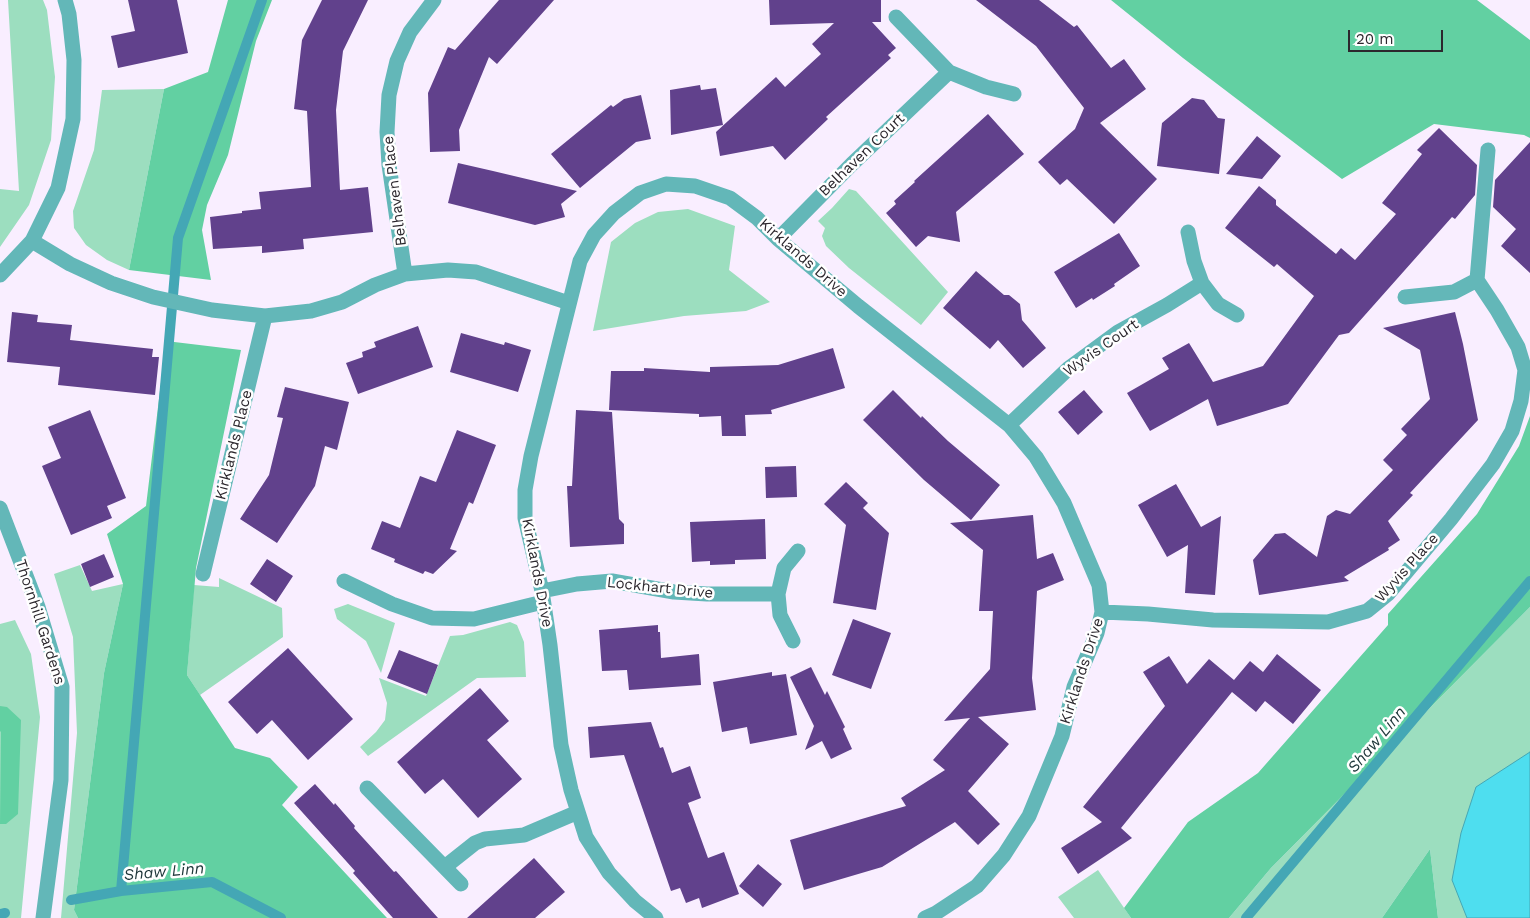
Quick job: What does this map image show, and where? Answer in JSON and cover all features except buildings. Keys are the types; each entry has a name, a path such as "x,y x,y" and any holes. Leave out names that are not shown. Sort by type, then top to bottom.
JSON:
{"street":[{"path":"0,275 32,241 58,188 73,119 74,60 65,0"},
{"name":"Belhaven Place","path":"405,274 389,165 387,132 389,95 397,60 410,32 434,0"},
{"path":"896,16 949,72 986,87 1014,94"},
{"name":"Belhaven Court","path":"778,239 852,164 949,72"},
{"path":"1405,297 1454,292 1476,280 1488,150"},
{"name":"Kirklands Drive","path":"656,918 635,901 609,873 586,836 571,790 561,745 542,596 525,518 525,490 531,456 580,261 594,235 614,213 640,193 666,184 695,186 730,198 757,218 778,239 858,306 1009,425 1036,457 1064,503 1099,585 1102,612 1097,633 1074,687 1062,736 1029,816 1004,855 977,886 936,913 925,918"},
{"path":"1188,232 1194,262 1202,283 1218,304 1237,315"},
{"path":"32,241 70,264 111,283 153,297 212,310 265,316 311,311 342,302 375,285 405,274 448,270 476,272 569,303"},
{"name":"Wyvis Place","path":"1102,612 1213,620 1328,622 1367,611 1388,594 1451,520 1493,464 1512,431 1522,400 1528,369 1497,310 1476,280"},
{"name":"Wyvis Court","path":"1009,425 1069,368 1118,332 1202,283"},
{"name":"Kirklands Place","path":"203,574 265,316"},
{"name":"Thornhill Gardens","path":"0,508 38,607 62,687 61,780 43,918"},
{"path":"793,641 780,615 778,594 784,568 798,551"},
{"name":"Lockhart Drive","path":"344,581 392,604 432,618 474,618 577,584 612,581 674,592 778,594"},
{"path":"368,788 446,866 461,884"},
{"path":"446,866 476,843 485,839 524,835 578,812"}],"green space":[{"path":"8,0 43,0 47,10 55,77 51,140 29,205 0,247 0,189 19,191"},
{"path":"228,0 272,0 256,41 228,155 207,205 202,230 211,280 129,270 164,89 208,72"},
{"path":"1111,0 1477,0 1530,40 1530,138 1524,135 1434,124 1342,179 1183,58"},
{"path":"164,89 129,270 107,260 86,245 74,228 73,211 94,150 102,90"},
{"path":"849,189 856,191 948,292 921,325 849,268 826,246 822,236 825,228 818,221"},
{"path":"688,209 735,226 729,270 770,302 746,311 684,316 593,331 611,242 635,223 658,212"},
{"path":"166,341 241,350 196,568 187,675 235,748 270,758 298,787 282,805 387,918 78,918 74,910 104,673 123,584 107,534 146,506"},
{"path":"1530,416 1530,607 1271,868 1229,918 1131,918 1124,908 1188,822 1258,773 1388,625 1388,614 1477,514 1519,446"},
{"path":"80,565 92,591 123,584 104,673 74,910 78,918 61,918 77,733 73,637 54,574"},
{"path":"219,578 282,608 283,637 200,695 187,675 194,585 219,587"},
{"path":"348,604 395,623 381,673 366,641 337,619 334,609"},
{"path":"1530,607 1530,918 1438,918 1430,849 1382,918 1229,918 1271,868"},
{"path":"15,620 31,654 40,717 21,918 0,918 0,624"},
{"path":"510,622 517,625 524,642 526,677 477,678 368,756 360,747 376,732 385,720 387,703 379,678 426,696 450,636 463,635"},
{"path":"0,706 7,707 21,720 18,814 6,824 0,824"},
{"path":"1430,849 1438,918 1382,918"},
{"path":"1098,870 1131,918 1074,918 1058,897"}],"water":[{"path":"1530,752 1530,918 1467,918 1452,880 1461,833 1476,787"}],"waterway":[{"path":"121,891 178,238 262,0"},
{"name":"Shaw Linn","path":"1246,918 1530,581"},
{"name":"Shaw Linn","path":"71,900 121,891 212,882 281,918"},
{"name":"Shaw Linn","path":"0,914 5,913"}]}
